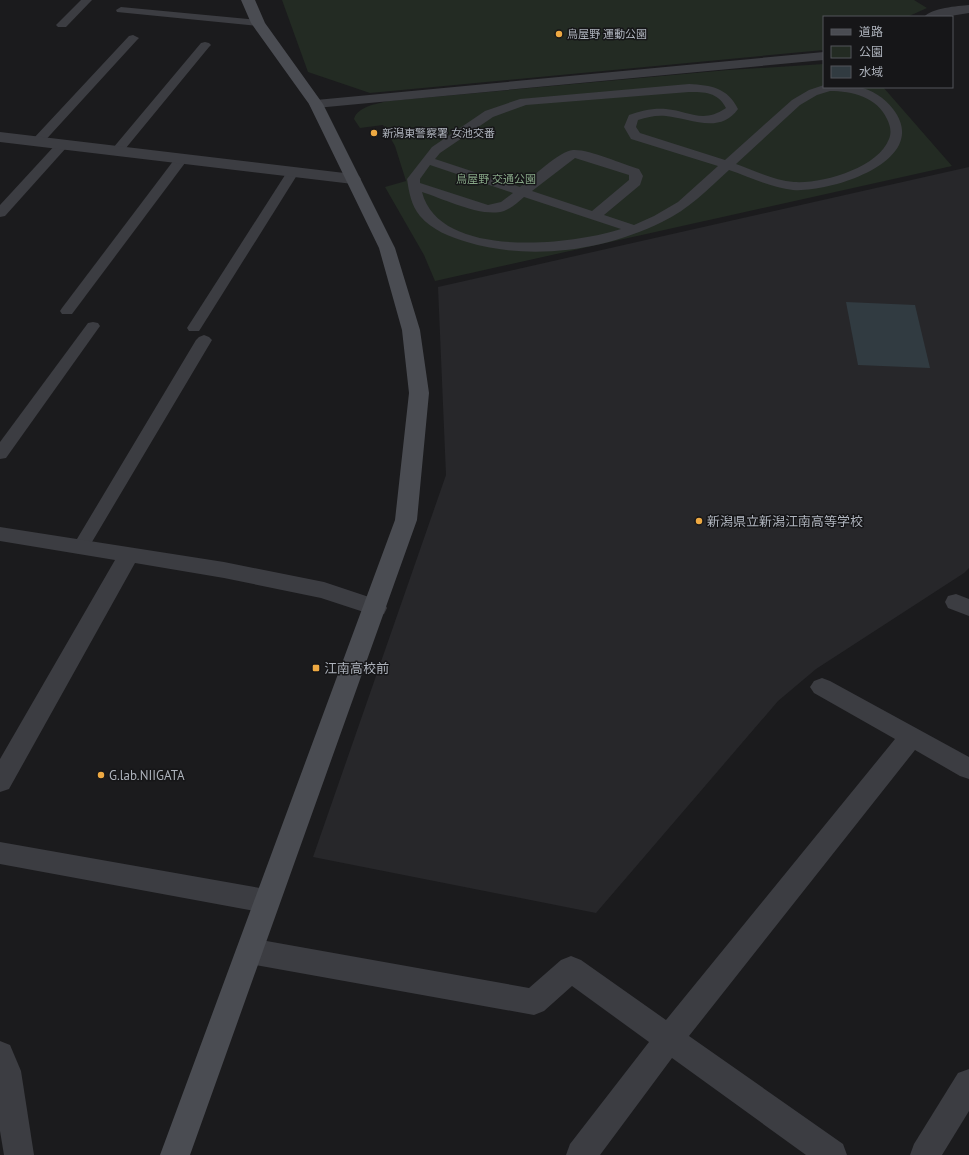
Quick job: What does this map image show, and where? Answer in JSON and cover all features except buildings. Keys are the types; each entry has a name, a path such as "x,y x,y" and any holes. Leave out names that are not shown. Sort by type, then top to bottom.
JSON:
{"street":[{"path":"175,1155 250,951 266,901 376,608 406,520 419,393 411,330 387,248 316,104 258,23 248,0"},
{"path":"934,16 949,11 969,9"},
{"path":"316,104 823,56"},
{"path":"0,138 353,179"},
{"path":"0,534 129,556 224,570 324,590 376,608"},
{"path":"0,782 129,556"},
{"path":"822,687 910,738 969,769"},
{"path":"581,1155 668,1040 910,738"},
{"path":"0,853 266,901"},
{"path":"250,951 534,1002 571,970 832,1155"},
{"path":"0,1055 6,1071 19,1155"},
{"path":"925,1155 969,1083"}],"lane":[{"path":"62,25 87,0"},
{"path":"122,10 258,23"},
{"path":"36,142 133,38"},
{"path":"117,151 205,45"},
{"path":"726,165 635,136 630,126 633,118 658,111 695,120 712,120 724,116 732,108 729,100 722,94 707,88 689,88 524,102 483,117 436,150 413,180 420,207 430,218 444,228 462,236 497,245 541,248 573,246 633,229 661,218 680,206 726,165 804,97 822,89 840,88 857,91 878,99 888,108 897,124 898,133 889,149 876,161 859,174 832,182 792,186 726,165"},
{"path":"0,213 62,145"},
{"path":"414,184 487,209 499,208 506,205 566,156 573,154 582,155 634,172 637,176 635,182 594,216"},
{"path":"67,311 182,159"},
{"path":"427,160 633,229"},
{"path":"80,548 199,334 293,172"},
{"path":"0,454 93,326"}],"shaded area":[{"name":"新潟県立新潟江南高等学校","path":"969,167 969,568 964,573 816,669 778,701 596,913 313,857 446,475 438,287"}],"green space":[{"name":"鳥屋野 運動公園","path":"282,0 914,0 927,8 909,16 823,16 823,50 370,93 308,72"},
{"name":"鳥屋野 交通公園","path":"823,64 823,88 884,88 952,166 435,281 424,255 385,187 406,181 395,146 383,125 360,128 354,119 359,111 364,108 388,101 728,70"}],"water":[{"path":"846,302 915,305 930,368 858,365"}],"place":[{"name":"鳥屋野 運動公園","path":"559,34"},
{"name":"新潟東警察署 女池交番","path":"374,133"},
{"name":"新潟県立新潟江南高等学校","path":"699,521"},
{"name":"江南高校前","path":"316,668"},
{"name":"G.lab.NIIGATA","path":"101,775"}]}
